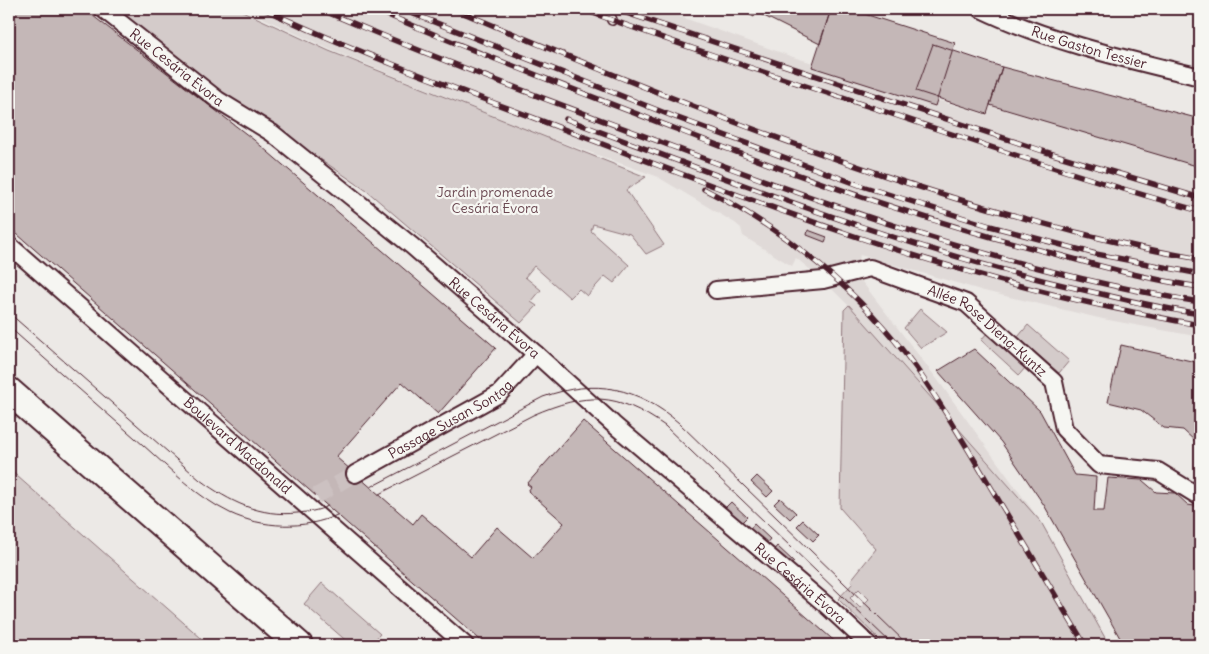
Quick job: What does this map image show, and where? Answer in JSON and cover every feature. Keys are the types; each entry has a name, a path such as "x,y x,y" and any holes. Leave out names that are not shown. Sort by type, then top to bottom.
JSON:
{"main road":[{"path":"9,391 299,645"}],"street":[{"name":"Rue Cesária Évora","path":"103,9 218,100 272,133 412,246 613,424 825,604 870,645"},
{"name":"Rue Gaston Tessier","path":"981,9 1006,21 1055,38 1107,54 1200,78"},
{"name":"Boulevard Macdonald","path":"9,245 466,645"},
{"name":"Allée Rose Dieng-Kuntz","path":"716,290 823,280 870,268 966,303 1054,382 1064,428 1099,465 1158,471 1200,497"},
{"name":"Passage Susan Sontag","path":"356,474 500,394 536,354"},
{"path":"292,494 316,496"}],"lane":[{"path":"607,9 612,20"}],"shaded area":[{"path":"244,9 659,9 793,57 987,115 990,106 1200,164 1200,337 1103,319 984,291 860,255 856,274 937,379 1041,522 1109,645 959,645 840,508 844,310 848,305 823,280 796,258 792,266 743,236 741,228 735,223 656,176 536,133 329,49"}],"green space":[{"name":"Jardin promenade Cesária Évora","path":"116,9 238,9 329,51 646,177 626,190 664,245 646,254 630,234 593,224 591,231 629,265 614,283 605,276 587,296 579,289 570,298 534,266 525,277 541,290 531,302 537,306 521,323 367,191 205,80"},
{"path":"849,305 1041,522 1109,645 885,645 838,599 853,583 851,580 876,549 840,508 844,310","holes":["859,589 869,599 860,608 850,598"]},
{"path":"920,309 947,332 921,348 904,328"},
{"path":"1028,325 1069,361 1059,373 1018,337"},
{"path":"988,332 1026,367 1019,375 981,340"},
{"path":"9,469 209,645 9,645"},
{"path":"322,583 380,634 370,645 351,645 304,604"}],"building":[{"path":"9,9 84,9 254,140 496,348 438,414 402,382 336,457 413,524 421,514 471,557 497,527 533,558 564,523 528,491 531,487 527,484 583,421 839,645 486,645 9,227"},
{"path":"739,9 831,9 820,44 756,12 754,17"},
{"path":"831,9 849,9 955,43 935,106 812,67"},
{"path":"933,44 1002,67 987,114 916,91"},
{"path":"1002,67 1200,119 1200,167 990,105"},
{"path":"808,230 827,237 825,242 807,235"},
{"path":"1121,345 1200,363 1200,442 1196,442 1183,430 1164,428 1141,410 1108,402"},
{"path":"974,349 1040,411 1075,475 1096,477 1094,511 1104,511 1108,478 1142,480 1156,492 1175,493 1188,505 1200,507 1200,645 1124,645 1044,505 1001,442 938,371"},
{"path":"757,476 773,491 767,497 751,482"},
{"path":"780,498 796,513 790,519 774,504"},
{"path":"731,502 747,517 741,523 725,508"},
{"path":"803,520 819,535 813,541 797,526"},
{"path":"754,524 770,539 765,545 749,530"},
{"path":"777,546 794,562 788,567 772,552"}],"tunnel":[{"path":"316,496 355,474"}],"tram line":[{"path":"9,313 200,480 223,495 246,506 270,513 305,512 328,506"},
{"path":"9,327 184,482 206,499 230,513 256,522 284,525 311,523 337,515"},
{"path":"371,487 543,397 581,388 615,389 647,401 679,423 908,645"},
{"path":"379,494 552,407 585,399 601,399 616,402 632,407 665,426 893,645"}],"railway":[{"path":"264,9 305,28 429,78 723,189 849,234 913,255 1042,292 1200,325"},
{"path":"320,9 403,44 529,93 856,213 923,235 1060,273 1200,302"},
{"path":"374,9 562,85 770,165 863,198 1006,241 1127,273 1200,287"},
{"path":"401,9 675,117 862,186 990,226 1096,254 1200,274"},
{"path":"454,9 702,110 827,156 1015,216 1138,247 1200,259"},
{"path":"582,9 733,62 1003,151 1200,211"},
{"path":"614,9 1046,152 1200,198"},
{"path":"566,119 763,192 895,238 1029,277 1200,314"},
{"path":"704,189 735,206 793,244 847,289 895,340 947,415 1085,645"}]}
